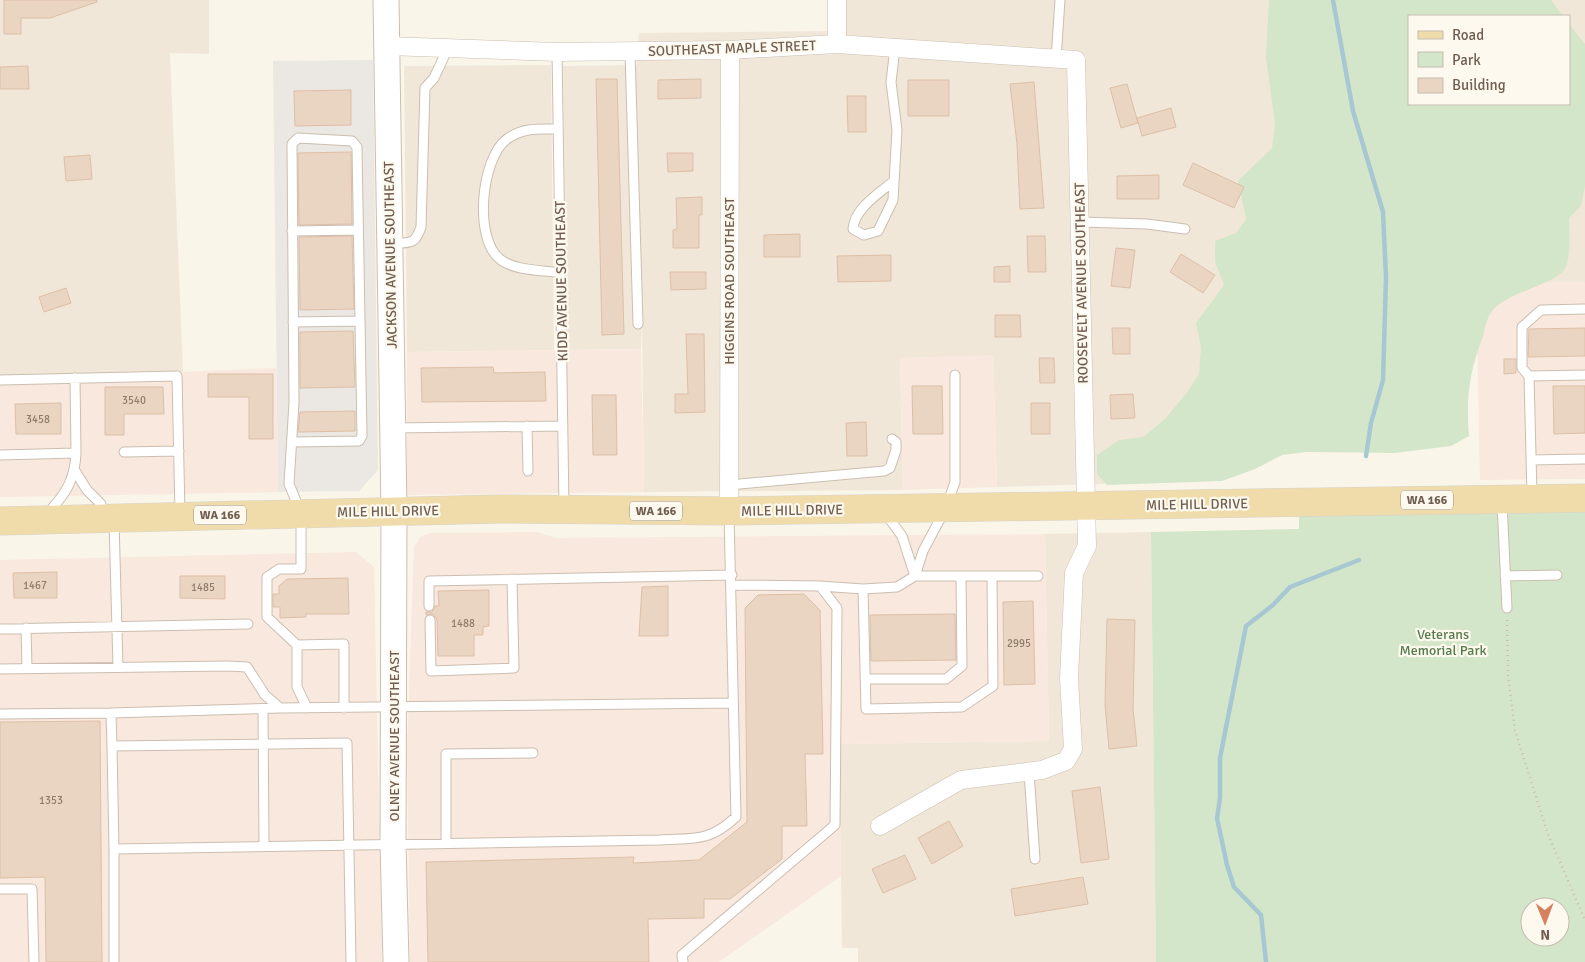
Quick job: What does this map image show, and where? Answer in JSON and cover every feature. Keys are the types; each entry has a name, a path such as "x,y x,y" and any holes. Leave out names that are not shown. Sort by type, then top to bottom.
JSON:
{"main road":[{"name":"JACKSON AVENUE SOUTHEAST","path":"386,0 394,511"},
{"name":"MILE HILL DRIVE","path":"0,521 394,511 729,511 1585,498"},
{"name":"OLNEY AVENUE SOUTHEAST","path":"394,511 393,843 396,962"}],"street":[{"path":"837,0 837,44"},
{"name":"SOUTHEAST MAPLE STREET","path":"387,46 557,52 730,50 837,44 1076,60"},
{"name":"HIGGINS ROAD SOUTHEAST","path":"729,511 730,50"},
{"name":"ROOSEVELT AVENUE SOUTHEAST","path":"880,826 961,780 1042,770 1066,761 1074,749 1068,678 1074,573 1087,546 1076,60"}],"lane":[{"path":"1056,59 1060,0"},
{"path":"390,243 409,243 417,238 421,227 425,88 434,78 448,48"},
{"path":"894,181 867,203 854,220 853,229 864,235 878,231 893,200 897,130 891,82 895,48"},
{"path":"630,51 638,324"},
{"name":"KIDD AVENUE SOUTHEAST","path":"557,52 564,510"},
{"path":"558,129 520,131 506,139 497,149 491,160 483,216 486,242 493,254 502,262 513,266 561,273"},
{"path":"292,442 359,441 362,436 357,147 352,141 298,138 292,144 292,442 289,484 302,513 301,569 280,569 266,577 267,617 297,645 344,644 344,708"},
{"path":"1080,222 1140,224 1185,229"},
{"path":"292,231 358,230"},
{"path":"1532,499 1529,376 1522,368 1522,328 1541,310 1585,309"},
{"path":"293,322 360,321"},
{"path":"915,576 923,550 946,508 955,482 954,375"},
{"path":"1529,376 1585,375"},
{"path":"0,380 177,376 180,516"},
{"path":"52,519 52,507 64,495 75,471 75,378"},
{"path":"527,426 528,471"},
{"path":"392,428 563,426"},
{"path":"729,484 884,471 890,468 896,450 896,442 892,439"},
{"path":"124,452 179,450"},
{"path":"0,455 76,453"},
{"path":"1531,460 1585,459"},
{"path":"75,471 87,490 101,504 107,517 117,626 118,667"},
{"path":"1502,499 1507,608"},
{"path":"881,509 902,536 915,576"},
{"path":"114,849 446,842 660,840 700,838 720,832 736,817 732,575 729,511"},
{"path":"429,606 429,581 732,575"},
{"path":"1505,576 1557,575"},
{"path":"732,585 820,586 863,589 897,587 915,576 1038,576"},
{"path":"865,679 946,679 956,673 962,666 961,576"},
{"path":"863,589 866,709 962,707 993,686 992,576"},
{"path":"430,620 431,671 514,668 512,579"},
{"path":"682,962 682,955 835,825 837,608 820,586"},
{"path":"0,629 248,624"},
{"path":"26,628 27,668"},
{"path":"297,645 297,687 307,708"},
{"path":"0,669 247,667 265,695 280,708"},
{"path":"0,714 280,708 733,703"},
{"path":"263,709 264,846"},
{"path":"112,713 114,962"},
{"path":"112,746 347,743 351,962"},
{"path":"446,842 446,754 533,753"},
{"path":"1029,772 1035,859"},
{"path":"0,889 32,889 34,962"}],"path":[{"path":"1507,608 1508,675 1515,730 1547,832 1585,920"}],"shaded area":[{"path":"0,0 209,0 209,54 170,53 183,372 0,380"},
{"path":"829,0 1289,0 1290,155 1202,481 997,487 993,356 900,358 903,490 644,492 642,319 641,349 567,350 563,66 637,65 639,33 830,31"},
{"path":"1530,0 1585,0 1585,282 1535,283 1570,105 1570,15 1530,15"},
{"path":"373,60 378,470 359,491 278,492 273,61"},
{"path":"551,65 554,350 407,352 404,66"},
{"path":"1585,282 1585,479 1480,480 1476,284"},
{"path":"641,349 644,492 407,495 407,352"},
{"path":"993,355 997,487 903,490 900,358"},
{"path":"276,368 278,492 0,497 0,380"},
{"path":"537,532 556,538 1045,534 1049,741 839,744 841,876 719,962 410,962 407,751 414,547 420,537 430,533"},
{"path":"1151,532 1156,962 858,962 858,948 842,948 839,744 1049,741 1045,534"},
{"path":"356,552 374,567 382,962 0,962 0,560"}],"green space":[{"path":"1269,0 1551,0 1562,15 1408,15 1408,105 1570,105 1570,25 1585,44 1585,186 1581,206 1569,218 1567,264 1563,271 1555,277 1510,298 1490,313 1474,362 1470,385 1468,397 1469,436 1451,446 1395,453 1307,452 1282,455 1255,469 1222,481 1107,485 1097,474 1097,455 1119,440 1143,437 1165,419 1186,394 1199,374 1201,348 1196,323 1224,285 1215,262 1215,241 1236,233 1246,219 1238,181 1272,148 1275,124 1266,57"},
{"name":"Veterans Memorial Park","path":"1585,498 1585,962 1156,962 1151,532 1299,529 1299,502"}],"building":[{"path":"4,0 97,0 97,2 50,18 21,18 21,34 4,34"},
{"path":"28,66 29,89 0,89 0,67"},
{"path":"596,79 617,79 624,334 602,335"},
{"path":"701,79 701,98 658,99 658,80"},
{"path":"908,80 949,80 949,116 908,116"},
{"path":"1034,82 1044,208 1020,209 1017,144 1010,84"},
{"path":"1127,84 1138,123 1121,128 1110,88"},
{"path":"351,90 351,125 295,126 294,91"},
{"path":"847,96 866,96 866,132 848,132"},
{"path":"1171,108 1176,127 1142,136 1137,118"},
{"path":"351,152 352,224 299,225 298,153"},
{"path":"667,153 693,153 693,171 668,172"},
{"path":"90,155 92,179 66,181 64,157"},
{"path":"1193,163 1244,187 1234,208 1183,185"},
{"path":"1159,175 1159,199 1117,199 1117,176"},
{"path":"702,197 702,215 699,215 699,248 673,248 673,230 677,229 676,198"},
{"path":"800,234 800,257 764,257 764,235"},
{"path":"352,236 354,309 300,310 299,237"},
{"path":"1027,236 1045,236 1046,272 1028,272"},
{"path":"1116,248 1135,250 1130,288 1111,286"},
{"path":"1181,254 1215,275 1203,293 1170,272"},
{"path":"891,255 891,281 838,282 837,256"},
{"path":"1010,266 1010,282 994,282 994,267"},
{"path":"670,272 706,272 706,289 671,290"},
{"path":"66,288 71,303 44,312 39,297"},
{"path":"995,315 1020,315 1021,337 995,337"},
{"path":"1112,328 1130,328 1130,354 1113,354"},
{"path":"1585,328 1585,356 1528,357 1529,329"},
{"path":"353,331 355,387 300,388 300,332"},
{"path":"686,334 704,334 705,412 675,413 675,394 688,394"},
{"path":"1039,358 1054,358 1055,383 1040,383"},
{"path":"1504,359 1516,359 1516,373 1504,374"},
{"path":"493,367 494,373 545,372 546,401 422,402 421,368"},
{"path":"208,374 273,374 273,439 249,439 249,397 208,397"},
{"path":"912,386 942,386 943,434 913,434"},
{"path":"1553,386 1585,386 1585,433 1554,434"},
{"path":"105,387 163,387 164,414 124,414 124,435 105,435"},
{"path":"1133,394 1135,418 1111,419 1110,395"},
{"path":"592,395 616,395 617,455 593,455"},
{"path":"61,403 61,434 16,434 15,404"},
{"path":"1031,403 1050,403 1050,434 1031,434"},
{"path":"355,411 355,431 298,432 300,412"},
{"path":"866,422 867,456 847,456 846,423"},
{"path":"57,572 57,598 14,598 13,573"},
{"path":"180,576 225,576 225,599 180,598"},
{"path":"348,578 349,614 306,614 306,617 280,618 280,607 273,607 273,594 279,594 279,586 287,579"},
{"path":"668,586 668,636 639,636 642,587"},
{"path":"489,590 489,626 483,627 483,635 474,635 474,656 438,656 437,620 433,614 426,615 426,612 432,612 435,606 439,606 438,591"},
{"path":"804,594 820,610 823,754 805,754 807,826 782,826 782,859 730,899 704,899 704,918 648,919 649,962 428,962 426,862 634,857 633,863 699,860 747,822 745,608 758,595"},
{"path":"1033,601 1035,684 1004,685 1003,602"},
{"path":"955,614 956,660 871,661 870,615"},
{"path":"1107,619 1135,620 1133,709 1137,746 1109,749 1105,704"},
{"path":"100,721 102,962 46,962 45,877 0,878 0,722"},
{"path":"1100,787 1109,859 1081,863 1072,791"},
{"path":"949,821 963,846 932,864 918,838"},
{"path":"905,855 916,879 883,893 872,869"},
{"path":"1083,877 1088,904 1015,916 1011,889"}],"waterway":[{"path":"1333,0 1353,111 1383,212 1386,277 1383,380 1371,423 1366,456"},
{"path":"1266,962 1261,915 1234,887 1227,865 1217,818 1220,798 1220,758 1246,626 1273,605 1290,587 1359,560"}]}
